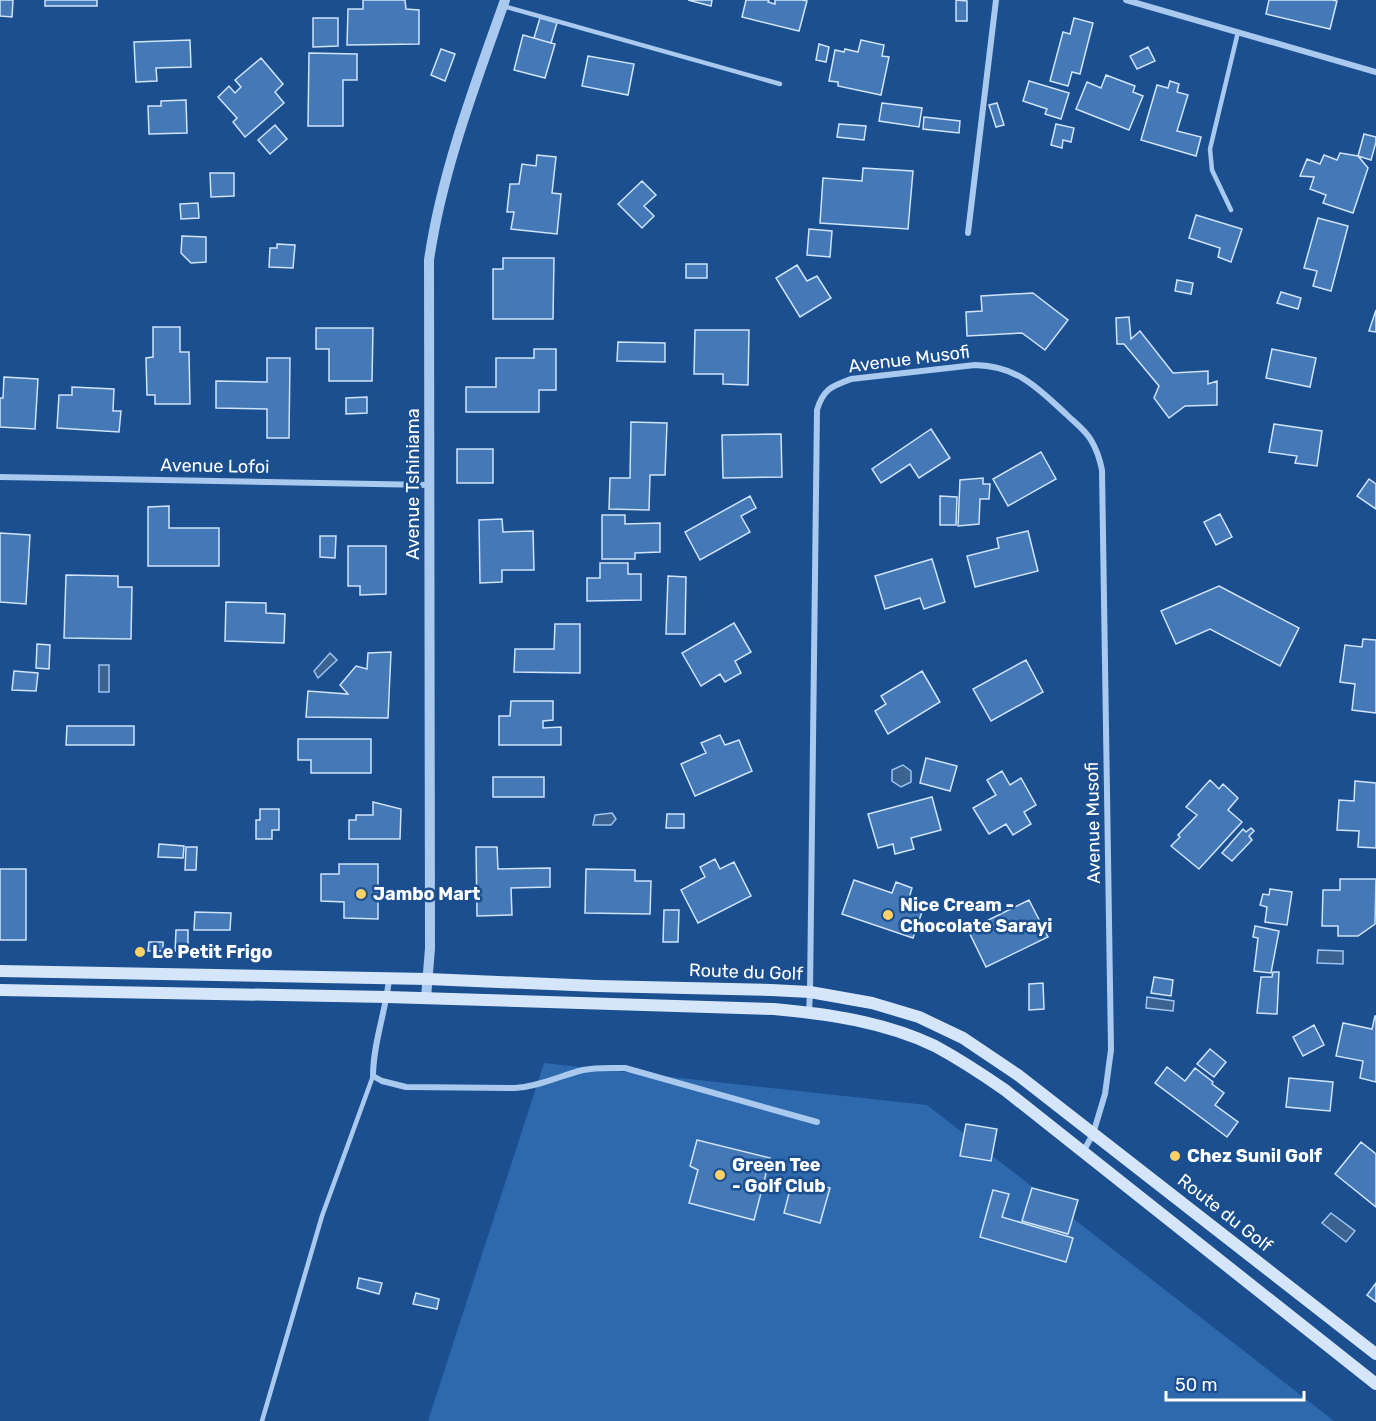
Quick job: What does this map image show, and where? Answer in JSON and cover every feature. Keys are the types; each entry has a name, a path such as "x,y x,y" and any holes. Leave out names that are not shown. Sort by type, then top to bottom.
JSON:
{"main road":[{"name":"Route du Golf","path":"0,971 771,990 810,992 898,1010 919,1017 963,1038 1018,1075 1376,1354"},
{"path":"0,990 387,997 774,1009 837,1016 888,1028 934,1046 1005,1090 1376,1384"}],"street":[{"path":"968,233 996,0"},
{"path":"1126,0 1376,72"},
{"name":"Avenue Tshiniama","path":"426,998 430,948 429,260 441,196 474,89 504,3"},
{"name":"Avenue Musofi","path":"809,1012 818,410 820,400 824,393 834,385 851,379 989,365 1020,376 1035,386 1090,438 1099,455 1102,470 1111,1050 1105,1094 1093,1134 1083,1152"},
{"name":"Avenue Lofoi","path":"0,477 429,485"},
{"path":"389,979 373,1064 373,1076 382,1081 406,1087 516,1088 531,1087 583,1070 604,1067 625,1068 817,1122"}],"lane":[{"path":"504,3 780,84"},
{"path":"1231,210 1212,170 1210,150 1238,32"},
{"path":"262,1421 322,1216 373,1076"}],"shaded area":[{"path":"330,653 337,660 318,678 314,671"},
{"path":"99,665 109,665 109,692 99,692"},
{"path":"903,765 911,771 911,782 901,787 892,781 892,770"},
{"path":"612,813 616,819 611,825 593,825 595,815"},
{"path":"1318,950 1343,951 1343,964 1317,963"},
{"path":"1147,997 1174,1001 1173,1011 1146,1008"},
{"path":"544,1063 927,1105 1334,1421 428,1421"},
{"path":"1331,1213 1355,1231 1346,1242 1322,1223"}],"building":[{"path":"0,0 13,0 12,17 0,16"},
{"path":"45,0 97,0 97,6 45,6"},
{"path":"363,0 405,0 406,9 419,10 419,44 347,45 348,9 363,9"},
{"path":"688,0 712,0 711,6"},
{"path":"746,0 769,0 768,2 775,4 775,0 807,1 799,31 742,17"},
{"path":"956,0 967,1 967,21 956,21"},
{"path":"1269,0 1337,1 1330,29 1266,14"},
{"path":"313,18 338,18 338,46 313,47"},
{"path":"540,18 557,23 551,43 534,38"},
{"path":"1074,18 1093,23 1080,74 1072,72 1068,86 1050,81 1063,32 1070,34"},
{"path":"523,35 555,44 545,78 514,70"},
{"path":"190,40 191,67 156,68 157,81 136,82 134,42"},
{"path":"861,40 884,45 882,56 889,57 881,95 838,86 838,82 829,81 835,50 844,52 845,49 858,52"},
{"path":"819,44 829,47 826,62 816,60"},
{"path":"1148,47 1155,61 1137,69 1130,56"},
{"path":"441,49 455,54 445,81 431,75"},
{"path":"309,53 357,54 357,80 343,80 343,126 308,126"},
{"path":"588,56 634,64 628,95 582,86"},
{"path":"261,58 283,84 275,92 284,103 245,137 233,122 237,118 218,97 229,86 235,93 241,87 235,80"},
{"path":"1106,75 1135,86 1133,92 1143,96 1129,130 1076,109 1087,82 1101,88"},
{"path":"1029,81 1069,93 1061,119 1045,114 1047,109 1023,101"},
{"path":"1170,81 1179,84 1177,92 1188,95 1177,131 1201,137 1196,156 1141,140 1157,85 1168,88"},
{"path":"186,100 187,133 149,134 148,106 161,106 161,101"},
{"path":"882,103 922,108 919,127 879,121"},
{"path":"997,103 1004,125 996,127 989,105"},
{"path":"924,117 960,121 959,133 923,129"},
{"path":"839,124 866,126 864,140 837,137"},
{"path":"1056,124 1074,128 1071,142 1063,140 1062,148 1051,145"},
{"path":"275,125 287,139 270,154 258,140"},
{"path":"1364,134 1376,137 1371,160 1358,156"},
{"path":"1340,153 1358,156 1368,168 1353,213 1323,203 1326,195 1310,189 1314,177 1300,176 1307,159 1320,164 1324,155 1337,160"},
{"path":"537,155 556,157 552,193 561,194 557,234 511,229 514,212 507,212 510,184 519,184 522,164 536,166"},
{"path":"863,168 913,171 908,229 820,223 823,178 862,181"},
{"path":"210,173 234,173 234,196 211,197"},
{"path":"642,181 656,195 644,206 654,216 642,228 618,204"},
{"path":"198,203 199,218 181,219 180,204"},
{"path":"1196,215 1242,229 1231,262 1218,257 1220,248 1189,238"},
{"path":"1318,218 1348,226 1331,291 1313,286 1317,271 1304,268"},
{"path":"809,229 832,231 830,257 807,255"},
{"path":"182,236 206,237 206,262 191,263 181,253"},
{"path":"277,244 295,245 293,268 269,267 270,248 277,248"},
{"path":"503,258 554,258 553,319 493,319 493,269 503,269"},
{"path":"686,264 707,264 707,278 686,278"},
{"path":"797,265 807,281 817,276 831,298 800,317 776,278"},
{"path":"1177,280 1193,283 1191,294 1175,291"},
{"path":"1281,292 1301,298 1298,309 1277,303"},
{"path":"1033,293 1068,320 1045,350 1022,333 967,336 966,312 982,311 981,296"},
{"path":"1376,310 1376,332 1369,331"},
{"path":"1129,317 1131,339 1140,331 1173,373 1208,371 1208,384 1217,381 1217,405 1185,406 1169,418 1154,398 1159,386 1124,344 1117,344 1116,318"},
{"path":"153,327 180,327 180,352 189,352 190,404 155,404 155,395 147,395 146,358 153,357"},
{"path":"316,328 373,328 372,381 329,381 329,349 316,349"},
{"path":"695,330 749,330 748,385 723,384 723,374 694,374"},
{"path":"618,342 665,343 665,362 617,361"},
{"path":"534,349 556,349 556,390 539,390 539,412 466,412 466,387 496,387 496,358 534,358"},
{"path":"1272,349 1316,358 1310,387 1266,378"},
{"path":"267,358 290,358 289,438 267,438 267,409 216,408 216,381 267,382"},
{"path":"4,377 38,379 35,429 0,427 0,398 3,398"},
{"path":"72,387 114,389 113,411 121,411 119,432 57,428 59,395 72,395"},
{"path":"367,397 367,413 346,414 346,398"},
{"path":"631,422 667,423 665,475 650,475 649,510 609,509 610,478 630,478"},
{"path":"1274,424 1322,431 1317,466 1295,463 1297,456 1269,452"},
{"path":"931,429 950,458 919,478 910,464 881,483 872,469"},
{"path":"781,434 782,477 723,478 722,435"},
{"path":"457,449 493,449 493,483 457,483"},
{"path":"1041,452 1056,479 1008,506 993,479"},
{"path":"983,478 983,484 990,484 989,499 980,499 979,524 958,526 960,480"},
{"path":"1369,479 1376,484 1376,509 1357,496"},
{"path":"750,496 756,508 741,516 750,532 700,560 685,532"},
{"path":"940,496 957,497 956,525 940,525"},
{"path":"169,506 169,528 219,528 219,566 148,566 148,507"},
{"path":"1220,514 1232,537 1216,545 1204,522"},
{"path":"602,515 625,515 625,524 660,523 660,552 635,553 635,559 602,559"},
{"path":"502,519 503,532 533,531 534,570 502,570 502,582 480,583 479,520"},
{"path":"1028,531 1038,571 975,587 967,556 999,548 997,538"},
{"path":"0,533 30,535 26,604 0,602"},
{"path":"320,536 336,536 335,558 320,557"},
{"path":"348,546 386,546 386,594 360,595 360,586 348,586"},
{"path":"932,559 945,602 924,609 920,598 885,609 875,576"},
{"path":"600,563 628,563 628,574 641,574 641,600 587,601 587,578 600,578"},
{"path":"66,575 118,576 118,587 132,587 131,639 64,638"},
{"path":"668,576 686,577 685,634 666,634"},
{"path":"1219,586 1299,628 1280,666 1210,629 1176,644 1161,611"},
{"path":"226,602 266,603 266,613 285,614 284,643 225,641"},
{"path":"734,623 751,652 735,661 741,673 725,682 720,674 701,686 682,653"},
{"path":"555,624 580,624 580,673 514,672 515,649 554,649"},
{"path":"1363,639 1376,640 1376,713 1352,710 1355,684 1340,682 1345,645 1362,647"},
{"path":"37,644 50,645 49,669 36,668"},
{"path":"391,652 388,718 306,717 308,691 348,694 340,685 356,666 367,669 368,653"},
{"path":"1026,660 1043,692 991,721 973,689"},
{"path":"14,671 38,673 36,691 12,690"},
{"path":"922,671 940,702 888,734 875,711 886,704 881,696"},
{"path":"511,701 553,701 553,720 543,721 543,728 561,727 561,745 499,745 499,716 510,716"},
{"path":"67,726 134,726 134,745 66,745"},
{"path":"720,735 725,745 739,740 752,771 695,796 681,764 706,753 701,743"},
{"path":"298,739 371,739 371,773 311,773 311,760 298,760"},
{"path":"926,758 957,766 950,791 920,783"},
{"path":"1002,771 1010,785 1021,778 1036,805 1024,812 1031,824 1013,835 1006,824 989,834 973,808 996,795 987,780"},
{"path":"493,777 544,777 544,797 493,797"},
{"path":"1210,780 1219,789 1223,784 1238,798 1228,810 1242,822 1199,869 1171,846 1197,815 1186,807"},
{"path":"1355,781 1376,783 1376,848 1358,847 1359,831 1337,830 1339,800 1354,801"},
{"path":"932,797 941,830 911,838 914,849 895,854 893,844 878,848 868,814"},
{"path":"373,802 401,809 400,839 349,839 349,820 356,820 356,815 373,815"},
{"path":"260,809 279,809 279,830 272,830 272,839 256,839 256,820 260,820"},
{"path":"667,814 684,814 684,828 666,828"},
{"path":"1251,828 1254,831 1249,836 1252,840 1232,861 1222,853 1243,829 1246,832"},
{"path":"159,844 184,846 183,858 158,857"},
{"path":"186,847 197,847 196,870 185,870"},
{"path":"476,847 497,847 498,869 550,868 550,887 511,888 512,915 477,916"},
{"path":"715,859 720,869 734,862 751,896 698,923 681,890 705,877 700,867"},
{"path":"339,864 378,864 378,919 344,918 344,902 321,901 321,874 339,874"},
{"path":"0,869 26,869 26,940 0,940"},
{"path":"586,869 635,870 635,881 651,881 650,914 585,913"},
{"path":"1340,879 1376,879 1375,924 1358,936 1338,936 1338,926 1322,926 1323,890 1340,890"},
{"path":"854,880 892,893 896,882 912,888 909,898 925,903 913,938 842,914"},
{"path":"1270,889 1292,892 1287,925 1265,922 1267,907 1260,905 1263,894 1269,895"},
{"path":"1029,900 1048,937 986,967 968,930"},
{"path":"664,910 679,910 678,942 663,942"},
{"path":"195,912 231,913 230,930 194,930"},
{"path":"1255,926 1279,931 1271,973 1254,971 1258,938 1253,937"},
{"path":"176,930 188,930 188,951 175,951"},
{"path":"149,942 163,942 163,951 148,951"},
{"path":"1273,972 1279,972 1277,1014 1257,1013 1261,977 1272,977"},
{"path":"1154,977 1173,980 1171,996 1151,993"},
{"path":"1043,983 1044,1009 1029,1010 1029,984"},
{"path":"1375,1016 1376,1082 1360,1078 1363,1061 1336,1056 1343,1023 1372,1029"},
{"path":"1314,1025 1324,1045 1303,1056 1293,1037"},
{"path":"1210,1049 1226,1062 1214,1077 1197,1064"},
{"path":"1167,1067 1185,1081 1195,1068 1224,1093 1215,1105 1238,1122 1227,1137 1155,1083"},
{"path":"1289,1078 1333,1082 1330,1111 1286,1107"},
{"path":"966,1124 997,1129 991,1161 960,1156"},
{"path":"697,1140 770,1158 754,1220 689,1203 698,1170 690,1166"},
{"path":"1361,1142 1376,1154 1376,1207 1335,1174"},
{"path":"793,1178 830,1188 820,1223 784,1213"},
{"path":"1032,1188 1078,1200 1068,1234 1022,1221"},
{"path":"993,1190 1009,1194 1002,1217 1073,1238 1066,1262 980,1237"},
{"path":"359,1278 382,1283 379,1294 357,1288"},
{"path":"1376,1283 1376,1302 1367,1295"},
{"path":"416,1293 439,1299 437,1309 413,1304"}],"place":[{"name":"Jambo Mart","path":"361,894"},
{"name":"Nice Cream - Chocolate Sarayi","path":"888,915"},
{"name":"Le Petit Frigo","path":"140,952"},
{"name":"Chez Sunil Golf","path":"1175,1156"},
{"name":"Green Tee - Golf Club","path":"720,1175"}]}
